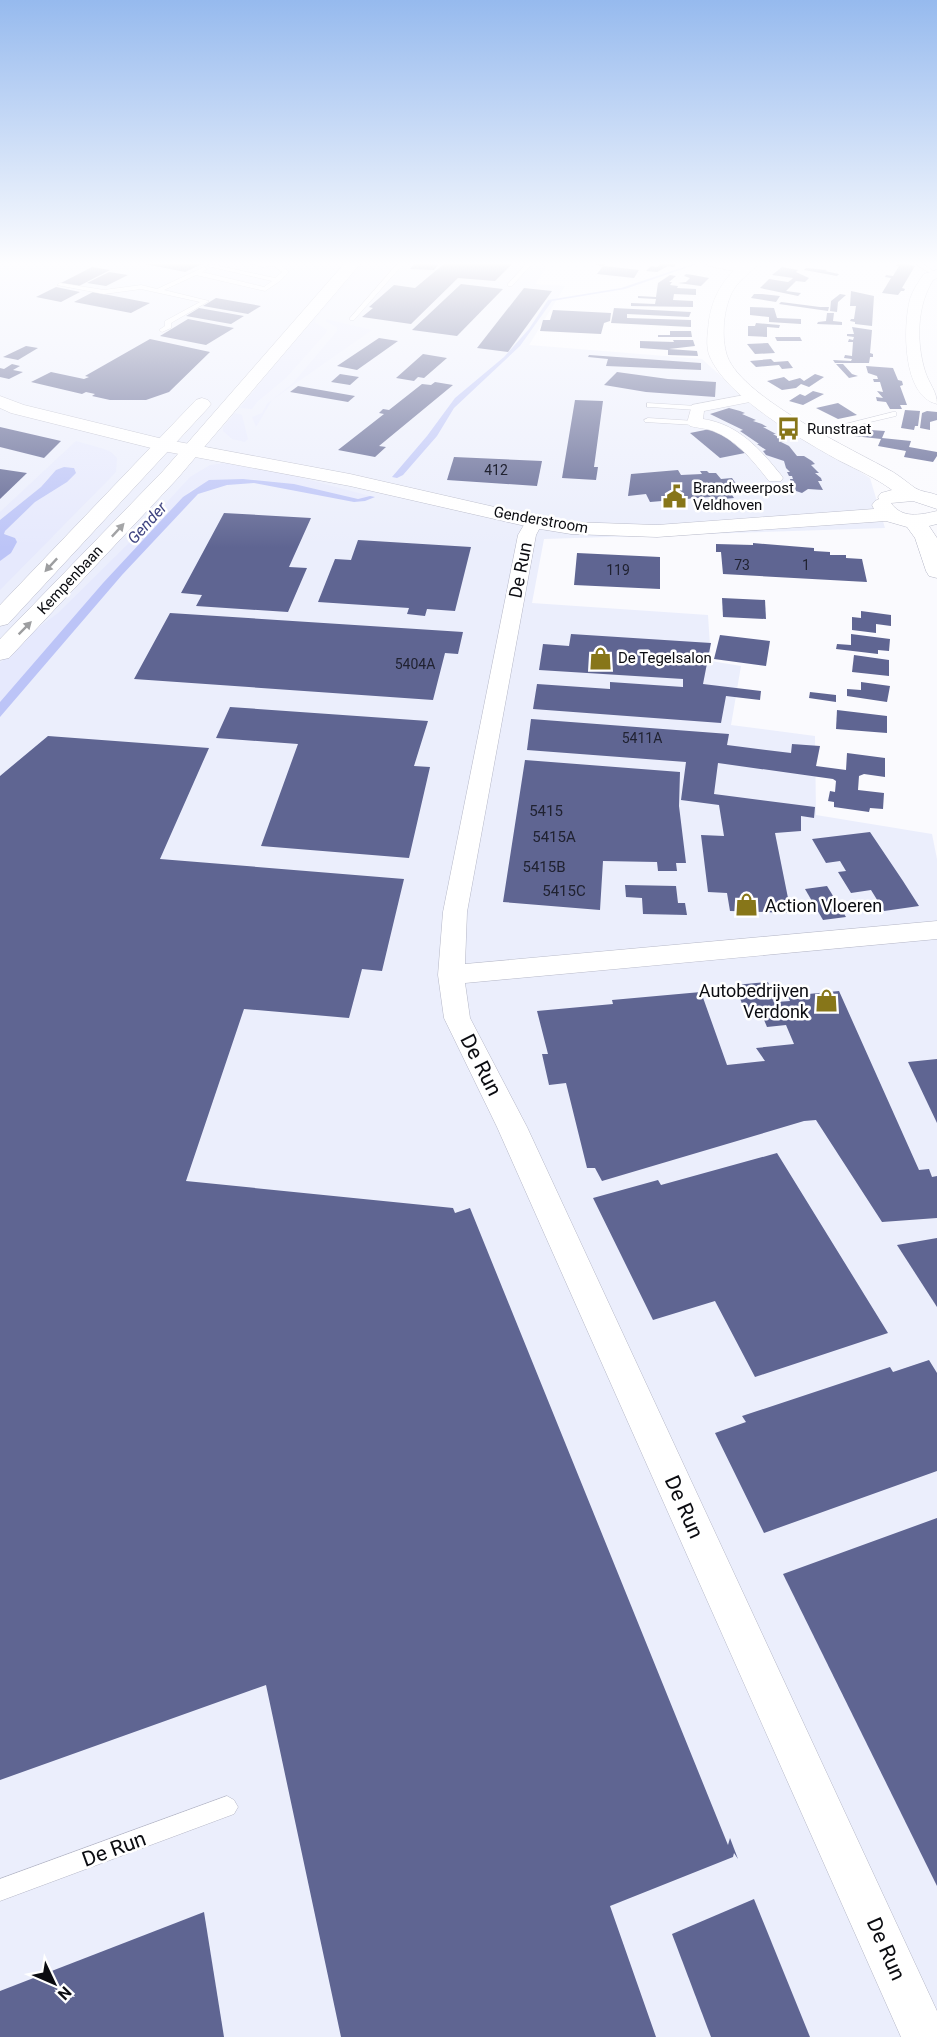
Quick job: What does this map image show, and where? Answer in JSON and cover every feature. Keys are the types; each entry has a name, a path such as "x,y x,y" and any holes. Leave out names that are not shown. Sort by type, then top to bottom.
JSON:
{"street":[{"name":"Kempenbaan","path":"0,619 183,441 262,358"},
{"path":"720,358 725,369 755,397 859,463 894,502 933,512 926,537 937,571"},
{"path":"915,358 926,392 937,400"},
{"name":"Kempenbaan","path":"0,653 57,595 183,441 212,393"},
{"path":"696,415 755,397"},
{"path":"2,402 18,409 183,441"},
{"path":"696,415 723,427 754,452 775,478"},
{"name":"Genderstroom","path":"183,441 534,522 571,528 633,532 759,525 894,502"},
{"name":"De Run","path":"534,522 527,535 455,912 451,975 457,1018 512,1127 926,2037"},
{"path":"451,975 937,930"}],"lane":[{"path":"650,405 696,415"},
{"path":"810,434 893,414"},
{"path":"648,420 696,415"},
{"name":"De Run","path":"0,1890 227,1807"}],"shaded area":[{"path":"0,358 702,359 752,404 870,478 885,528 544,539 532,603 708,615 711,661 741,666 731,725 815,736 816,815 932,834 937,859 937,2037 0,2037"},
{"path":"280,358 304,358 252,409 240,408"},
{"path":"314,358 332,358 272,400 256,427 252,417 262,413 267,404 293,383"},
{"path":"235,413 242,415 248,439 245,442 232,439 223,431 223,427"},
{"path":"76,441 111,452 117,458 116,472 0,590 0,561 11,553 15,538 3,533 35,502 73,476 76,473 73,467 64,467 48,478 41,487 0,520 0,512"},
{"path":"233,462 253,465 370,496 358,499 294,484 250,479 217,480 191,490 103,583 0,702 0,663 32,632 58,613 135,537 190,477 210,465"}],"water":[{"path":"503,358 507,358 454,408 437,436 403,475 397,478 392,477 427,436 455,398"},
{"path":"64,467 74,468 76,473 67,482 35,502 5,531 4,534 15,538 17,542 11,553 0,561 0,520 41,487 56,470"},
{"path":"243,479 294,484 358,499 375,497 354,502 254,483 227,485 198,494 122,575 0,717 0,702 103,583 183,497 209,480"}],"building":[{"path":"117,358 204,358 169,392 146,400 110,400 92,396 95,394 86,392 82,394 31,382 51,372 84,379 89,377 85,376"},
{"path":"349,358 374,358 357,370 337,366"},
{"path":"418,358 447,358 424,378 418,377 414,381 396,378"},
{"path":"599,358 701,363 701,370 606,366 608,359"},
{"path":"844,358 870,358 869,363 835,363 833,360 851,361 852,359"},
{"path":"771,359 774,362 788,361 793,368 782,369 779,365 756,367 750,361"},
{"path":"12,364 20,366 13,370 23,372 9,379 0,377 0,368 4,369"},
{"path":"836,364 843,364 852,374 858,376 849,378"},
{"path":"866,366 893,368 898,380 902,381 903,385 900,386 907,405 900,405 902,409 890,409 886,402 877,401 876,397 883,398 877,391 883,392 880,382 874,382 873,379 878,379 877,376 868,373"},
{"path":"617,372 668,379 716,382 715,397 646,392 604,385"},
{"path":"340,374 359,377 350,385 331,382"},
{"path":"815,374 824,377 809,387 801,384 796,388 782,390 767,381 784,377 789,381 800,378 804,381"},
{"path":"435,382 453,385 379,446 386,447 375,457 338,450 384,414 379,413 383,409 389,410 422,384 431,385"},
{"path":"298,386 355,396 348,402 290,392"},
{"path":"813,391 824,394 803,405 789,401 800,394 805,396"},
{"path":"575,400 603,401 594,467 598,467 596,480 562,478"},
{"path":"838,403 857,415 838,419 816,408"},
{"path":"729,408 745,413 742,414 767,427 763,427 785,441 781,442 789,446 797,456 804,456 812,461 815,464 811,465 819,473 815,473 821,478 822,481 818,481 823,490 808,489 802,493 796,491 794,483 791,483 792,476 789,476 787,472 790,472 784,461 766,455 763,451 766,450 740,431 743,430 710,414"},
{"path":"905,410 920,411 918,426 915,426 914,430 901,428"},
{"path":"937,412 937,420 930,422 930,430 920,428 922,413"},
{"path":"0,427 61,441 44,458 0,447"},
{"path":"715,428 745,453 720,458 690,433"},
{"path":"857,429 885,431 882,438 911,441 909,447 937,452 937,456 933,462 904,457 906,451 878,446 881,439 854,436"},
{"path":"454,457 542,461 537,486 447,480"},
{"path":"0,469 27,473 0,499"},
{"path":"678,470 681,475 702,474 700,471 716,473 721,479 732,478 739,488 728,489 734,498 712,500 710,497 650,502 646,494 628,496 631,474"},
{"path":"224,513 311,518 289,567 307,568 288,612 196,606 202,595 181,593"},
{"path":"358,540 471,547 455,611 427,609 425,616 407,614 409,608 318,602 335,559 351,560"},
{"path":"753,543 814,548 814,551 830,552 830,555 846,555 846,558 862,559 867,582 723,574 721,552 716,552 716,544 753,545"},
{"path":"577,553 660,557 660,589 574,585"},
{"path":"722,598 765,600 766,619 723,617"},
{"path":"861,611 891,615 891,626 876,624 876,633 852,630 852,617 861,618"},
{"path":"170,613 463,632 458,654 445,653 433,700 134,679"},
{"path":"571,634 711,643 703,684 761,691 760,700 726,696 721,723 533,709 537,684 610,689 610,682 683,687 683,679 539,670 543,644 569,646"},
{"path":"851,634 890,639 889,651 878,650 878,654 836,649 837,644 851,645"},
{"path":"720,635 770,641 766,666 714,659"},
{"path":"854,655 889,660 889,676 852,672"},
{"path":"861,682 890,686 887,702 847,696 847,689 861,690"},
{"path":"810,692 836,695 836,702 809,698"},
{"path":"230,707 428,721 414,766 430,767 409,858 261,846 298,744 216,738"},
{"path":"837,710 887,716 887,733 836,729"},
{"path":"531,719 729,734 727,745 791,753 792,744 820,746 816,766 846,770 847,753 885,758 885,777 864,774 859,776 858,790 884,793 883,809 870,808 869,812 834,807 834,802 828,801 830,791 835,792 836,781 833,779 718,763 714,794 815,807 814,818 801,816 801,831 775,833 791,913 730,911 727,893 708,892 701,835 724,836 719,805 681,800 686,762 527,750"},
{"path":"48,736 209,748 160,859 404,879 382,971 362,969 349,1018 244,1009 186,1181 453,1208 455,1213 470,1208 728,1845 730,1838 738,1859 734,1853 733,1857 610,1906 656,2037 341,2037 266,1685 0,1780 0,776"},
{"path":"525,760 680,772 679,806 686,863 676,863 677,871 658,871 657,862 603,861 600,910 503,902"},
{"path":"870,832 919,906 884,911 871,890 851,893 838,872 846,871 840,861 826,863 812,839"},
{"path":"625,885 676,886 678,903 685,903 687,915 643,914 642,898 626,897"},
{"path":"827,886 846,917 823,920 805,889"},
{"path":"768,982 776,1002 790,1001 788,996 839,991 919,1170 929,1169 932,1177 937,1176 937,1218 882,1222 816,1120 804,1121 602,1181 595,1168 587,1168 566,1083 549,1085 542,1054 548,1054 537,1011 613,1004 612,1000 701,992 727,1065 765,1061 756,1048 794,1044 786,1025 767,1027 762,1015 747,1017 735,985"},
{"path":"937,1059 937,1123 908,1062"},
{"path":"777,1153 888,1333 755,1377 715,1301 653,1320 593,1198 658,1180 661,1185"},
{"path":"937,1238 937,1307 897,1245"},
{"path":"929,1360 937,1373 937,1471 764,1533 715,1433 746,1422 742,1416 890,1367 893,1372"},
{"path":"937,1518 937,1886 783,1574"},
{"path":"754,1899 810,2037 711,2037 672,1934"},
{"path":"204,1912 224,2037 0,2037 0,1991"}],"place":[{"name":"Runstraat","path":"789,429"},
{"name":"Brandweerpost Veldhoven","path":"675,497"},
{"name":"De Tegelsalon","path":"600,658"},
{"name":"Action Vloeren","path":"747,905"},
{"name":"Autobedrijven Verdonk","path":"827,1000"}],"water label":[{"name":"Gender","path":"147,523"}]}
